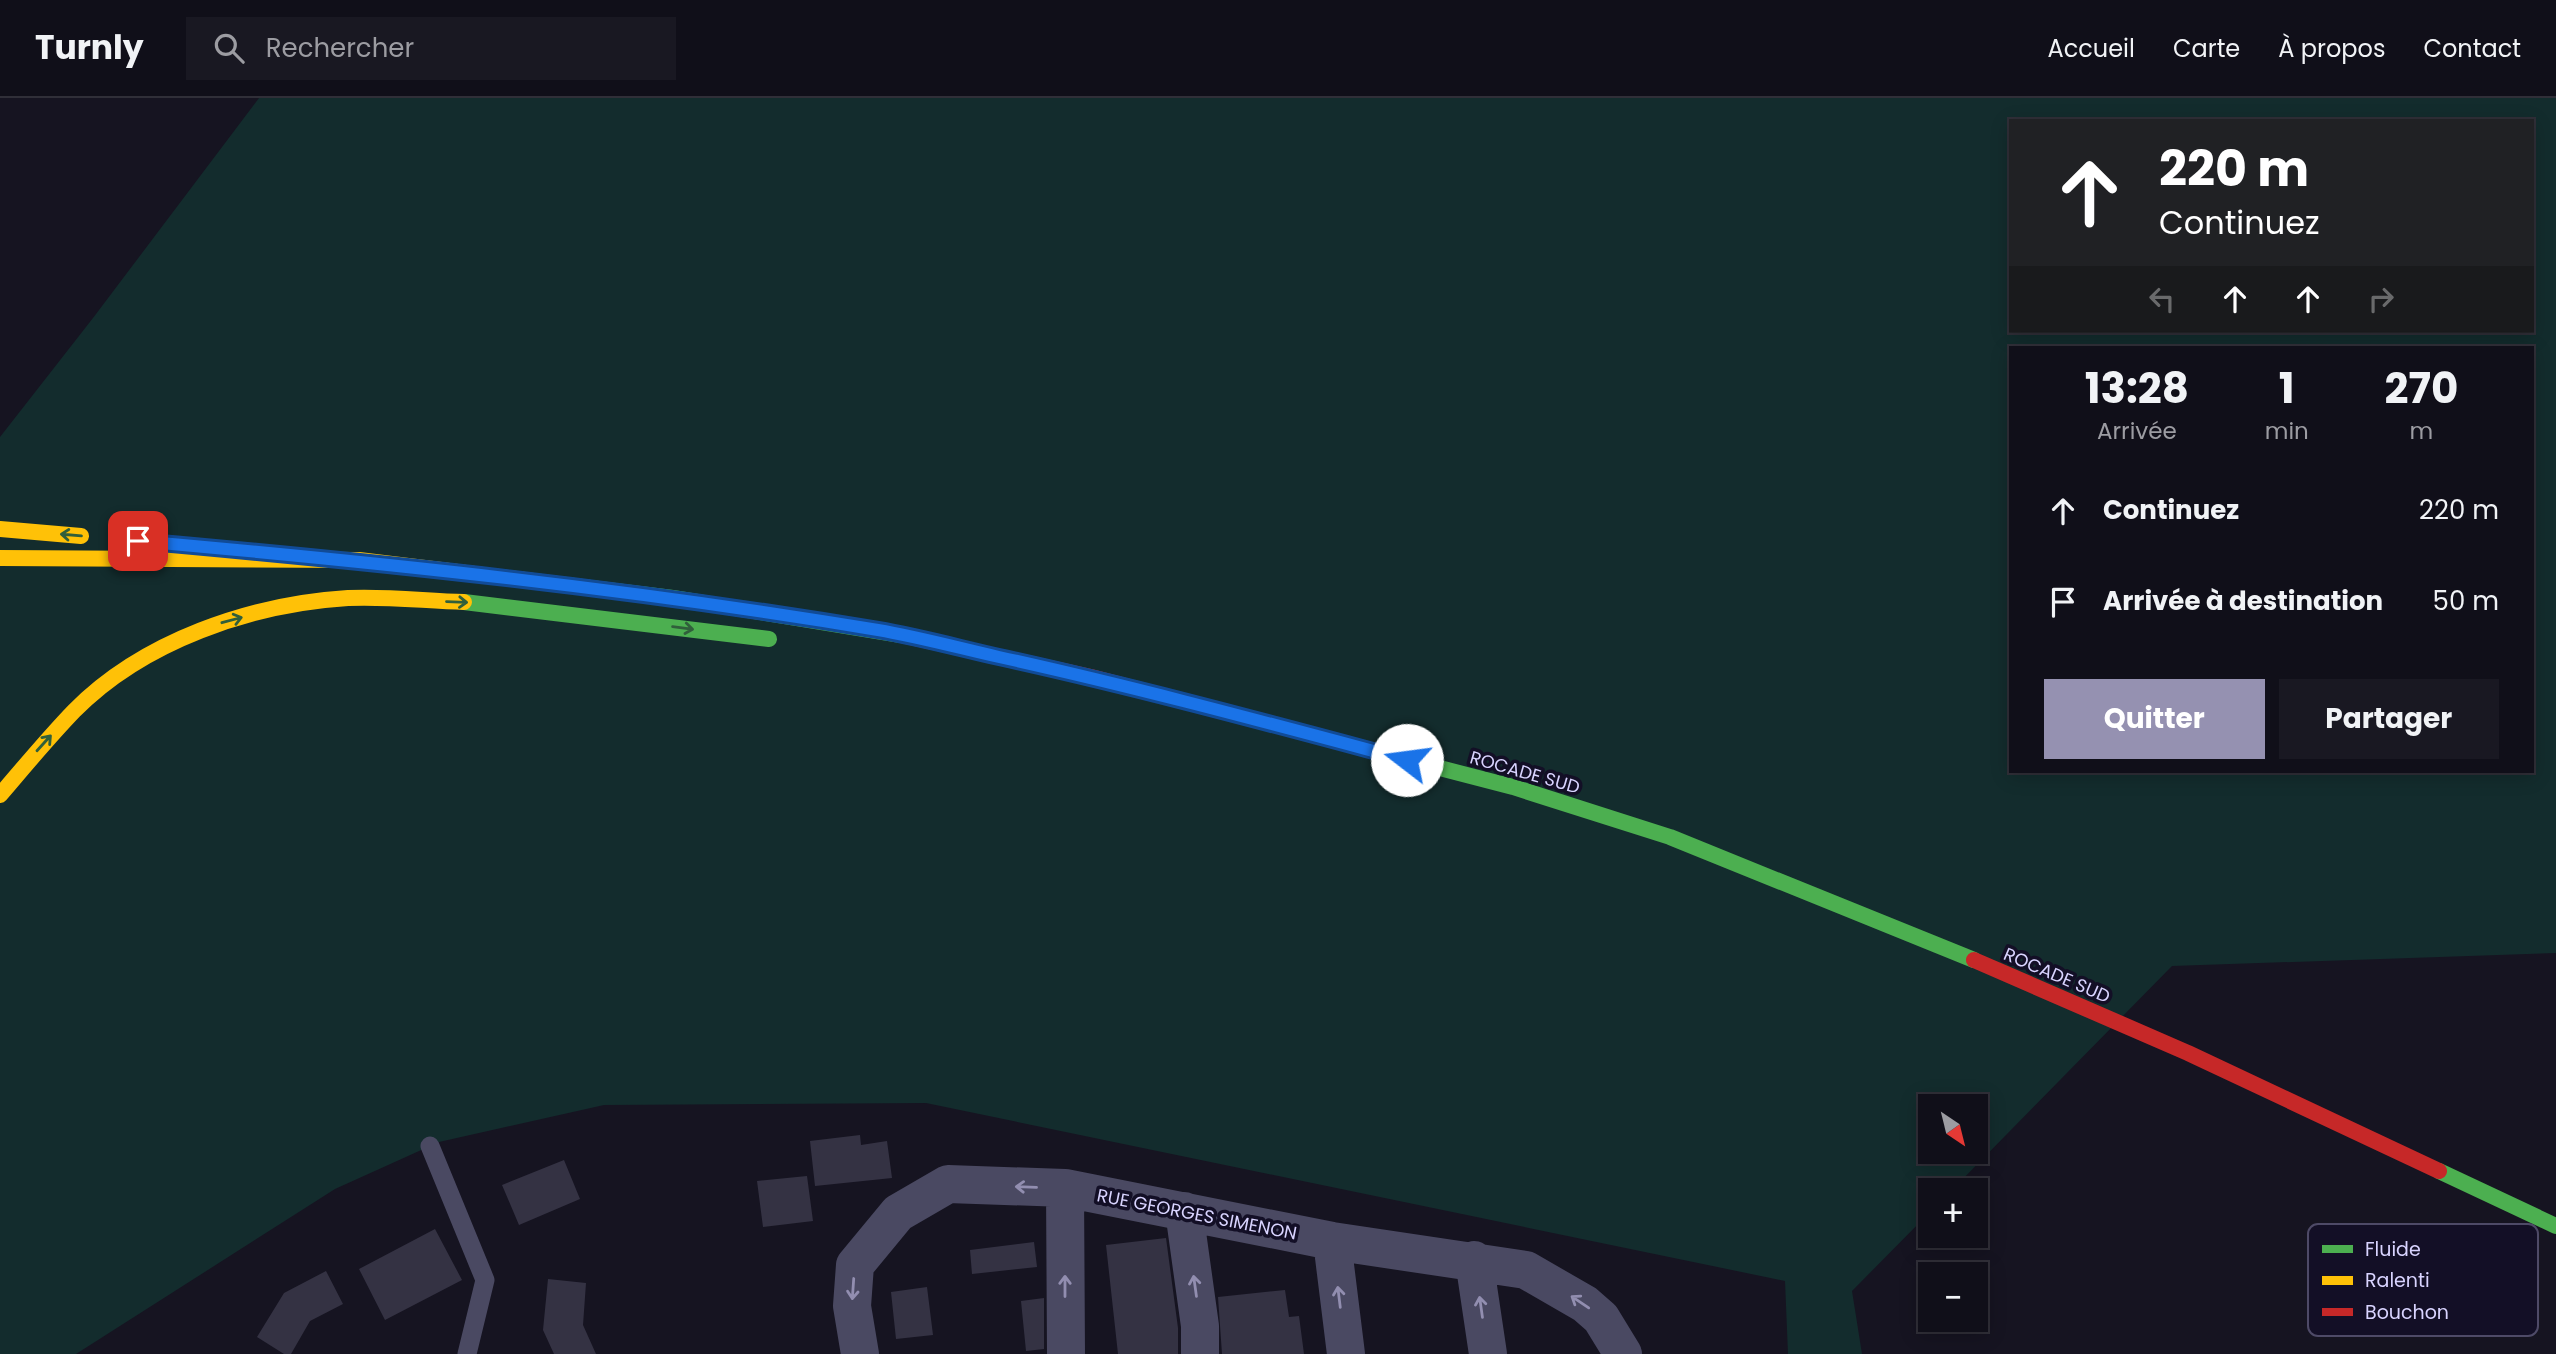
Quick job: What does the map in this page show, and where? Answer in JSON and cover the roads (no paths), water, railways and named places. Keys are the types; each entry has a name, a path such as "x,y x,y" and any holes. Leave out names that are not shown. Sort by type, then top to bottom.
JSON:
{"main road":[{"path":"0,529 97,537"},
{"path":"152,542 359,560"},
{"name":"ROCADE SUD","path":"0,558 359,560 673,598 881,631 1091,677 1513,787 1670,836 2044,989 2188,1053 2556,1226"},
{"path":"0,795 75,710 115,678 167,645 218,623 282,606 349,598 479,603 779,640"},
{"path":"929,659 1091,677"}],"street":[{"name":"RUE GEORGES SIMENON","path":"860,1354 852,1306 855,1265 898,1213 948,1184 1065,1188 1332,1241 1474,1260 1526,1270 1585,1304 1601,1318 1623,1354"},
{"path":"1065,1188 1066,1354"},
{"path":"1184,1211 1200,1326 1200,1354"},
{"path":"1332,1241 1346,1354"},
{"path":"1474,1260 1488,1354"}],"lane":[{"path":"430,1146 485,1280 467,1354"}]}
